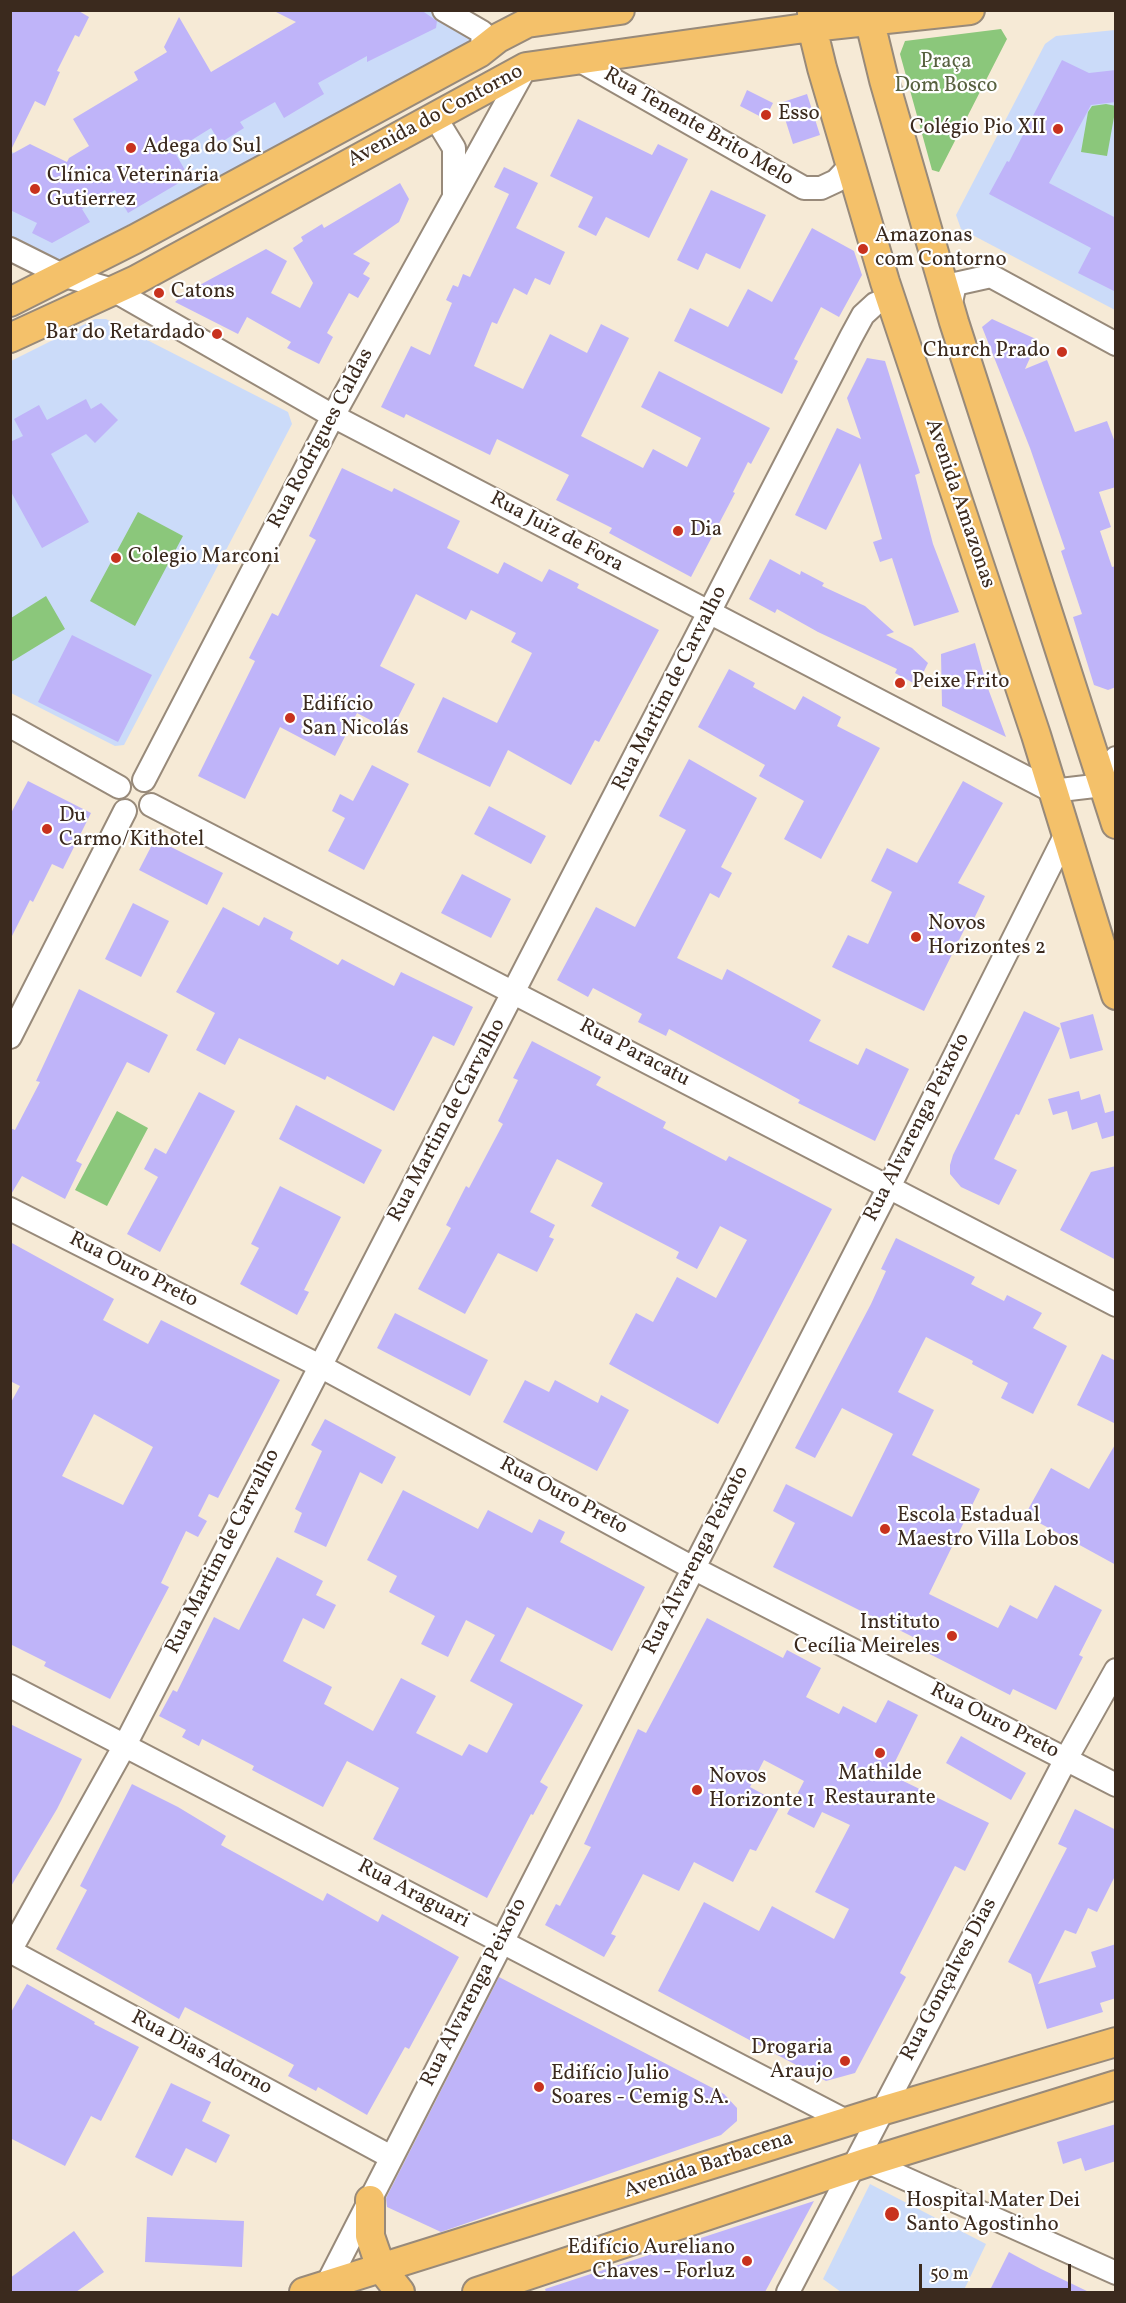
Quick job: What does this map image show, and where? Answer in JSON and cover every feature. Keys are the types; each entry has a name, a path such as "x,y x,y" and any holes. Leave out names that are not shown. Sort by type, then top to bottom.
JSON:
{"main road":[{"name":"Avenida do Contorno","path":"10,302 135,239 478,53 527,17 620,10"},
{"name":"Avenida do Contorno","path":"10,338 113,290 526,67 812,19 970,10"},
{"path":"868,16 950,307 1116,824"},
{"name":"Avenida Amazonas","path":"812,19 851,165 891,298 1053,790 1116,994"},
{"name":"Avenida Barbacena","path":"315,2289 881,2111 1116,2042"},
{"path":"477,2292 859,2166 1116,2085"},
{"path":"848,2122 859,2166"},
{"path":"370,2200 370,2236 381,2268 400,2292"}],"street":[{"path":"444,10 482,32 483,48 478,53"},
{"name":"Rua Tenente Brito Melo","path":"575,58 804,188 821,188 836,181 851,165"},
{"name":"Rua Rodrigues Caldas","path":"144,780 333,416 526,67"},
{"name":"Rua Rodrigues Caldas","path":"435,117 454,148 454,196"},
{"name":"Rua Juiz de Fora","path":"10,249 62,275 113,290 333,416 1053,790"},
{"path":"950,307 955,284 991,276 1116,344"},
{"name":"Rua Martim de Carvalho","path":"11,1951 125,1745 863,315 875,304 891,298"},
{"path":"10,726 119,787"},
{"path":"1053,790 1103,785 1116,758"},
{"path":"127,779 144,780 152,789 151,805 142,813 125,811 118,803 119,787 127,779"},
{"name":"Rua Paracatu","path":"151,805 1116,1305"},
{"path":"10,1037 125,811"},
{"name":"Rua Alvarenga Peixoto","path":"315,2289 370,2200 889,1187 1066,834"},
{"name":"Rua Ouro Preto","path":"10,1209 320,1366 693,1568 1116,1785"},
{"name":"Rua Gonçalves Dias","path":"788,2292 859,2166 881,2111 1066,1759 1116,1670"},
{"name":"Rua Araguari","path":"10,1686 848,2122"},
{"name":"Rua Dias Adorno","path":"11,1951 391,2157"},
{"path":"859,2166 1116,2273"}],"shaded area":[{"path":"352,11 431,11 483,48 61,268 11,237 10,151 63,176"},
{"name":"Colégio Pio XII","path":"1115,30 1115,310 961,229 956,215 1045,44 1056,36"},
{"name":"Colegio Marconi","path":"95,319 106,319 288,412 292,424 124,745 115,746 11,693 11,361"},
{"name":"Hospital Mater Dei Santo Agostinho","path":"870,2184 986,2244 963,2292 841,2292 823,2279"}],"green space":[{"name":"Praça Dom Bosco","path":"1001,29 1007,39 939,172 932,170 900,54 905,41"},
{"path":"1106,104 1116,106 1107,156 1081,152 1088,112 1092,106"},
{"path":"138,512 183,536 135,626 90,601"},
{"path":"46,596 65,629 11,662 11,618"},
{"path":"117,1111 148,1128 107,1206 75,1190"}],"building":[{"path":"10,10 77,10 89,17 79,37 75,35 57,71 60,72 45,106 35,101 10,152"},
{"path":"272,10 421,10 437,21 436,28 367,62 367,56 318,83 324,94 284,118 275,102 240,122 244,128 220,143 211,128 174,151 189,177 128,213 115,190 82,209 90,222 52,243 32,233 37,223 10,210 10,155 30,144 67,162 69,158 89,146 73,119 138,80 134,72 167,52 164,47 179,17 211,72 296,22"},
{"path":"1062,60 1089,73 1116,70 1116,102 1091,105 1049,183 1116,218 1116,292 1078,273 1091,248 989,194 1007,161 1009,162"},
{"path":"747,90 773,103 765,119 740,106"},
{"path":"807,94 820,135 793,144 780,103"},
{"path":"578,119 652,155 658,144 688,159 649,238 606,217 596,236 578,227 593,197 550,176"},
{"path":"504,167 538,183 516,228 565,252 550,285 535,278 527,295 514,288 497,324 492,322 474,366 523,389 550,334 587,353 601,324 629,338 581,436 643,468 653,449 687,467 701,438 641,407 659,371 770,428 751,464 748,462 733,492 735,493 691,577 609,533 612,528 556,500 569,475 497,439 490,455 406,414 404,418 381,407 411,346 430,355 452,303 446,300 453,285 458,287 463,274 470,277 509,194 494,187"},
{"path":"400,183 409,199 399,222 353,254 370,263 363,274 370,278 358,298 349,293 327,333 333,337 319,364 287,348 291,342 247,317 238,334 175,302 185,293 266,249 287,261 271,293 300,308 313,283 293,248 303,241 301,237 322,224 324,228"},
{"path":"711,190 766,215 740,269 706,253 698,270 677,260"},
{"path":"812,228 854,251 862,275 839,317 821,307 794,359 798,361 782,394 674,341 690,308 728,327 748,289 772,302"},
{"path":"992,319 1038,340 1025,369 1047,360 1075,432 1107,421 1116,445 1116,487 1099,492 1111,527 1100,531 1112,567 1116,566 1116,687 1108,690 1094,685 1073,617 1082,614 1061,551 1065,549 1030,448 982,327"},
{"path":"867,358 885,361 920,473 915,475 933,544 959,612 914,626 892,558 880,562 873,542 882,539 860,463 826,530 795,515 837,428 861,439 847,398"},
{"path":"86,399 91,409 101,403 118,420 95,443 86,434 51,454 89,522 42,548 10,490 10,442 23,436 14,419 39,405 47,420"},
{"path":"342,468 392,492 394,488 460,521 447,548 498,574 504,562 542,582 549,569 579,584 577,588 659,630 599,742 595,740 571,785 508,750 490,787 417,752 443,697 497,723 532,653 511,642 516,633 471,610 466,620 416,594 380,666 415,684 391,731 357,713 335,756 280,727 245,799 198,776 255,661 249,658 272,613 278,616 316,540 309,536"},
{"path":"770,559 800,575 801,571 824,583 822,586 865,606 894,632 886,635 912,648 928,663 917,685 895,673 897,669 818,632 777,609 775,613 749,599"},
{"path":"72,635 152,675 118,742 38,702"},
{"path":"975,643 986,683 1006,737 942,706 941,654"},
{"path":"729,669 755,683 753,687 795,710 803,696 841,717 837,726 880,748 821,859 784,839 804,801 759,776 765,765 698,727"},
{"path":"689,759 757,798 721,867 732,873 719,898 710,893 677,958 722,980 727,969 821,1020 809,1041 858,1065 866,1048 909,1069 875,1141 798,1103 800,1100 669,1029 666,1036 638,1022 642,1014 593,988 588,997 557,980 596,907 635,927 686,830 659,816"},
{"path":"372,765 409,784 364,870 328,851 345,818 332,811 340,794 353,801"},
{"name":"Du Carmo/Kithotel","path":"28,781 91,813 63,869 52,864 33,902 30,900 10,940 10,815"},
{"path":"963,781 1003,803 958,883 985,896 969,929 965,928 924,1011 832,967 848,935 868,944 892,892 871,881 887,848 917,863"},
{"path":"489,806 546,836 531,864 474,834"},
{"path":"155,839 223,873 207,905 139,870"},
{"path":"462,874 511,899 491,938 441,913"},
{"path":"133,903 169,921 141,977 105,959"},
{"path":"223,907 259,926 264,917 293,932 290,939 338,965 342,959 394,986 401,972 473,1007 454,1046 433,1036 394,1111 327,1076 325,1080 239,1038 225,1065 196,1050 215,1013 176,992"},
{"path":"79,989 168,1035 149,1073 127,1062 76,1161 82,1164 65,1199 22,1176 10,1196 10,1128 15,1130 40,1082 36,1081"},
{"path":"1024,1011 1060,1028 1019,1115 1016,1114 994,1159 1017,1170 999,1205 961,1187 950,1174 950,1165"},
{"path":"1093,1014 1103,1050 1070,1059 1060,1023"},
{"path":"532,1041 601,1077 596,1085 666,1122 663,1128 726,1161 729,1156 832,1209 718,1424 609,1364 636,1313 653,1322 677,1277 716,1298 747,1240 720,1226 697,1269 676,1258 679,1252 591,1206 603,1183 557,1159 530,1212 555,1225 549,1237 554,1239 537,1272 498,1253 465,1314 418,1289 451,1228 446,1225 466,1186 469,1188 503,1124 498,1121 518,1080 513,1078"},
{"path":"1079,1091 1081,1100 1100,1094 1105,1113 1116,1110 1116,1135 1102,1139 1097,1122 1072,1130 1067,1111 1053,1115 1048,1099"},
{"path":"199,1092 235,1111 160,1252 127,1234 158,1177 144,1169 155,1148 166,1154"},
{"path":"296,1105 382,1150 364,1184 279,1139"},
{"path":"1116,1166 1116,1260 1060,1230 1091,1172"},
{"path":"280,1186 341,1217 304,1290 309,1292 297,1315 240,1284 259,1248 251,1244"},
{"path":"896,1238 975,1277 971,1284 1004,1301 1007,1295 1042,1313 1033,1328 1067,1346 1033,1414 1001,1398 1008,1383 972,1364 973,1361 926,1337 898,1392 934,1410 912,1455 980,1489 929,1594 998,1628 1010,1605 1037,1619 1055,1585 1102,1610 1079,1655 1083,1657 1056,1710 1013,1689 1010,1695 912,1645 915,1638 773,1567 795,1523 773,1511 786,1484 852,1517 893,1434 842,1408 815,1458 795,1448 871,1304 886,1271 881,1269"},
{"path":"10,1242 114,1299 103,1320 148,1344 161,1320 280,1380 218,1498 209,1494 198,1516 207,1521 198,1537 186,1531 161,1583 169,1587 110,1699 44,1666 46,1662 10,1644 10,1404 20,1386 10,1381","holes":["94,1414 153,1447 123,1505 62,1476"]},
{"path":"395,1313 488,1360 470,1396 377,1348"},
{"path":"1102,1354 1116,1361 1116,1424 1077,1405"},
{"path":"525,1380 549,1392 555,1380 598,1403 601,1395 629,1410 597,1471 503,1422"},
{"path":"325,1419 396,1457 382,1484 360,1472 326,1547 294,1532 302,1513 295,1509 322,1451 311,1445"},
{"path":"1116,1443 1116,1565 1025,1515 1051,1468 1089,1489"},
{"path":"403,1490 478,1529 488,1510 532,1533 539,1519 565,1532 560,1542 645,1587 612,1651 527,1607 500,1661 583,1705 540,1782 548,1787 533,1815 531,1814 487,1898 373,1839 399,1788 347,1761 323,1807 252,1770 254,1766 202,1739 199,1746 182,1737 186,1730 159,1716 173,1690 177,1692 214,1617 239,1630 277,1557 323,1581 316,1595 336,1605 324,1629 303,1618 283,1661 332,1687 324,1704 373,1731 401,1678 436,1696 416,1733 462,1756 469,1744 487,1753 513,1704 470,1681 495,1635 466,1620 448,1657 421,1644 435,1616 389,1592 397,1576 367,1560"},
{"path":"707,1618 783,1658 787,1650 821,1668 806,1697 839,1714 843,1706 876,1723 888,1700 918,1715 889,1774 989,1823 965,1871 955,1866 900,1973 906,1977 855,2073 826,2081 658,1991 704,1902 759,1931 772,1906 834,1939 849,1909 815,1892 850,1825 822,1812 814,1828 787,1814 804,1781 764,1760 750,1787 781,1804 756,1851 750,1849 733,1882 694,1862 679,1891 643,1874 611,1934 616,1936 604,1957 545,1925 556,1904 560,1906 591,1847 584,1844 638,1729 646,1733"},
{"path":"10,1724 82,1759 57,1809 10,1888"},
{"path":"961,1736 1026,1773 1011,1800 946,1763"},
{"path":"132,1784 178,1807 226,1836 221,1845 323,1901 327,1893 378,1922 382,1914 459,1957 409,2049 405,2047 367,2115 318,2087 316,2091 288,2076 294,2065 185,2007 179,2019 56,1949 87,1890 80,1886"},
{"path":"1075,1809 1116,1830 1116,1874 1097,1912 1088,1908 1076,1934 1065,1930 1038,1984 1096,1967 1091,1952 1116,1944 1116,1998 1100,2003 1103,2012 1047,2029 1031,1974 1008,1962 1067,1848 1058,1844"},
{"path":"499,1977 724,2094 737,2108 737,2121 721,2135 441,2232 387,2207 386,2198"},
{"path":"27,1984 95,2022 94,2024 139,2047 101,2121 91,2116 65,2166 10,2138 10,2014"},
{"path":"171,2083 211,2102 202,2121 230,2135 216,2163 186,2148 172,2176 135,2157"},
{"path":"1116,2124 1116,2161 1085,2171 1081,2158 1063,2164 1057,2142"},
{"path":"814,2201 765,2292 546,2292 545,2289"},
{"path":"147,2217 244,2221 242,2267 145,2262"},
{"path":"74,2231 104,2272 76,2292 10,2292 10,2278"},
{"path":"1009,2252 1041,2269 1089,2292 989,2292"}],"place":[{"name":"Esso","path":"766,115"},
{"name":"Colégio Pio XII","path":"1058,129"},
{"name":"Adega do Sul","path":"131,148"},
{"name":"Clínica Veterinária Gutierrez","path":"35,189"},
{"name":"Amazonas com Contorno","path":"863,249"},
{"name":"Catons","path":"159,293"},
{"name":"Bar do Retardado","path":"217,334"},
{"name":"Church Prado","path":"1062,352"},
{"name":"Dia","path":"678,531"},
{"name":"Colegio Marconi","path":"116,558"},
{"name":"Peixe Frito","path":"900,683"},
{"name":"Edifício San Nicolás","path":"290,718"},
{"name":"Du Carmo/Kithotel","path":"47,829"},
{"name":"Novos Horizontes 2","path":"916,937"},
{"name":"Escola Estadual Maestro Villa Lobos","path":"885,1529"},
{"name":"Instituto Cecília Meireles","path":"952,1636"},
{"name":"Mathilde Restaurante","path":"880,1753"},
{"name":"Novos Horizonte 1","path":"697,1790"},
{"name":"Drogaria Araujo","path":"845,2061"},
{"name":"Edifício Julio Soares - Cemig S.A.","path":"539,2087"},
{"name":"Hospital Mater Dei Santo Agostinho","path":"892,2214"},
{"name":"Edifício Aureliano Chaves - Forluz","path":"747,2261"}]}
